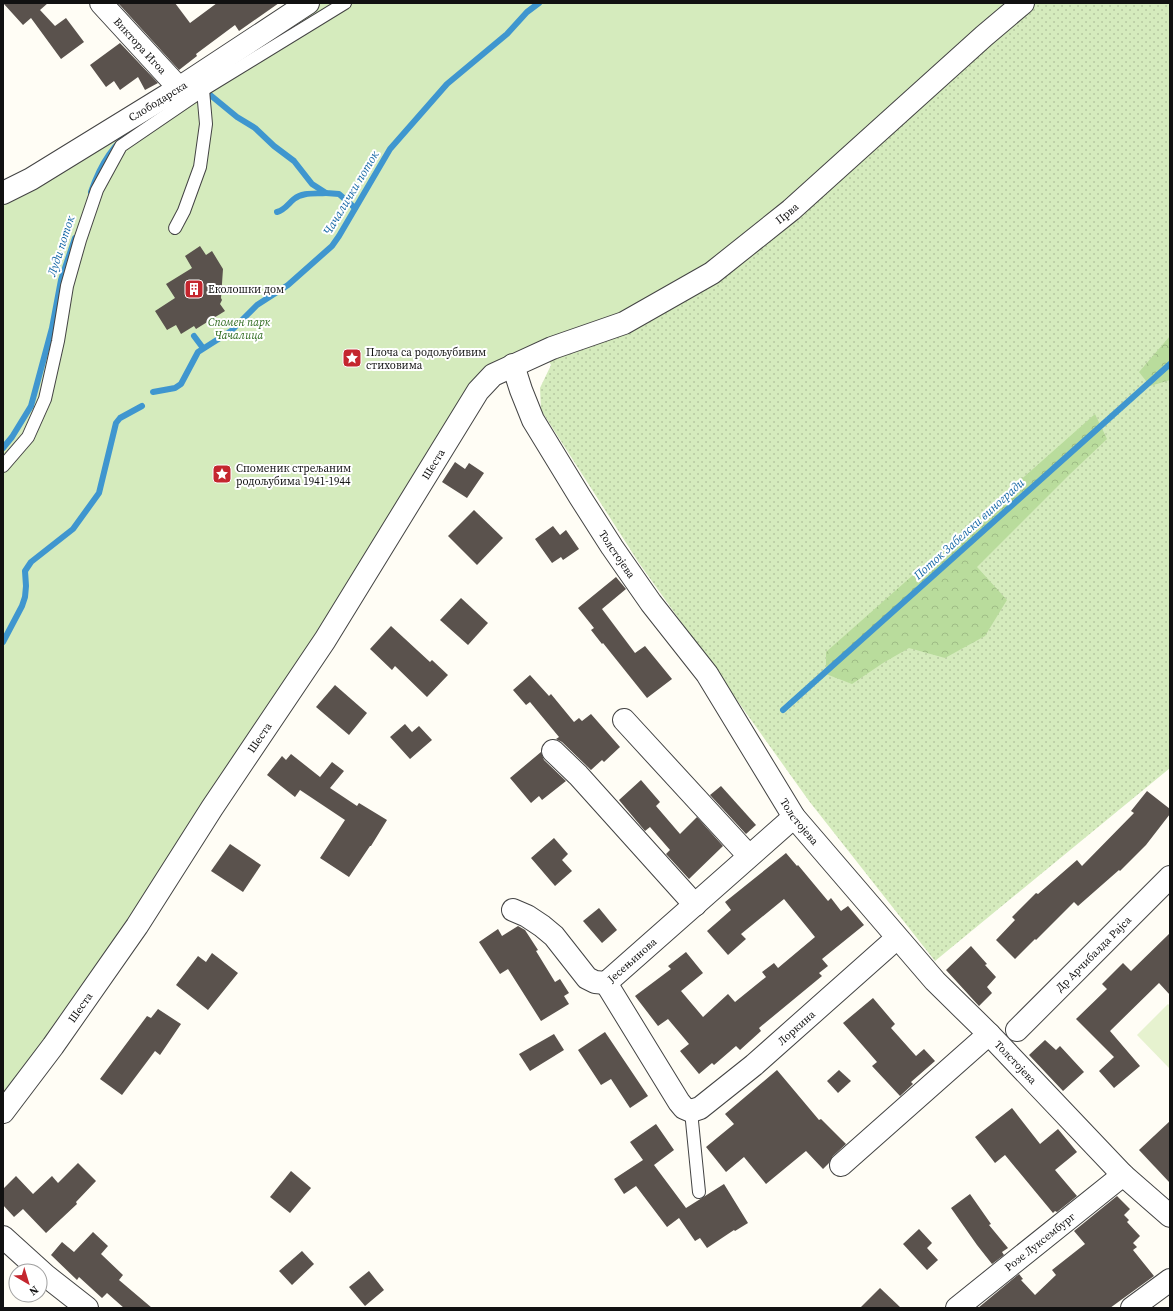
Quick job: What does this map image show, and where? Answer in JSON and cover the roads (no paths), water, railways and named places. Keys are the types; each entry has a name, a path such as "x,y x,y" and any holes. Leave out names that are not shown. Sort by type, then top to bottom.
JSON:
{"street":[{"name":"Слободарска","path":"3,192 31,179 179,88 308,3"},
{"name":"Прва","path":"513,365 552,348 624,324 712,273 791,210 1023,3"},
{"name":"Виктора Игоа","path":"106,5 179,88"},
{"name":"Толстојева","path":"513,365 533,420 580,497 612,547 647,596 707,674 794,817 935,981 989,1034 1123,1175 1170,1216"},
{"name":"Шеста","path":"3,1112 54,1046 137,926 212,808 325,640 478,391 493,375 513,365"},
{"path":"624,720 749,856"},
{"path":"553,751 578,775 695,905"},
{"name":"Јесењинова","path":"513,910 528,916 554,936 587,978 595,982 606,983 794,817"},
{"name":"Др Арчибалда Рајса","path":"1017,1030 1170,877"},
{"name":"Лоркина","path":"691,1111 700,1108 754,1065 897,938"},
{"path":"606,983 679,1102 684,1108 691,1111"},
{"path":"841,1165 989,1034"},
{"name":"Розе Луксембург","path":"957,1308 1123,1175"},
{"path":"3,1237 45,1275 87,1308"},
{"path":"1132,1308 1170,1280"}],"lane":[{"path":"3,466 28,437 45,399 58,341 67,286 80,240 97,190 121,146 203,90 345,3"},
{"path":"175,228 184,211 200,167 206,124 203,90"},
{"path":"691,1111 699,1192"}],"waterway":[{"name":"Чачалички поток","path":"153,392 175,388 181,384 198,352 231,331 257,305 288,285 332,246 390,149 447,84 507,34 527,12 539,3"},
{"name":"Луди поток","path":"209,94 237,117 255,128 274,146 294,161 312,184 326,193 339,194 355,208"},
{"name":"Луди поток","path":"91,192 99,172 109,154 122,139 138,126"},
{"path":"277,212 282,210 301,195 326,193"},
{"name":"Луди поток","path":"3,448 12,437 31,406 52,328 61,280 75,238"},
{"path":"194,336 203,348"},
{"name":"Поток Забелски виногради","path":"783,710 1170,364"},
{"name":"Чачалички поток","path":"3,642 22,606 25,597 25,571 31,562 73,529 99,493 116,423 120,418 142,406"}],"place":[{"name":"Еколошки дом","path":"194,289"},
{"name":"Плоча са родољубивим стиховима","path":"352,358"},
{"name":"Споменик стрељаним родољубима 1941-1944","path":"222,474"}],"park label":[{"name":"Спомен парк Чачалица","path":"239,328"}]}
